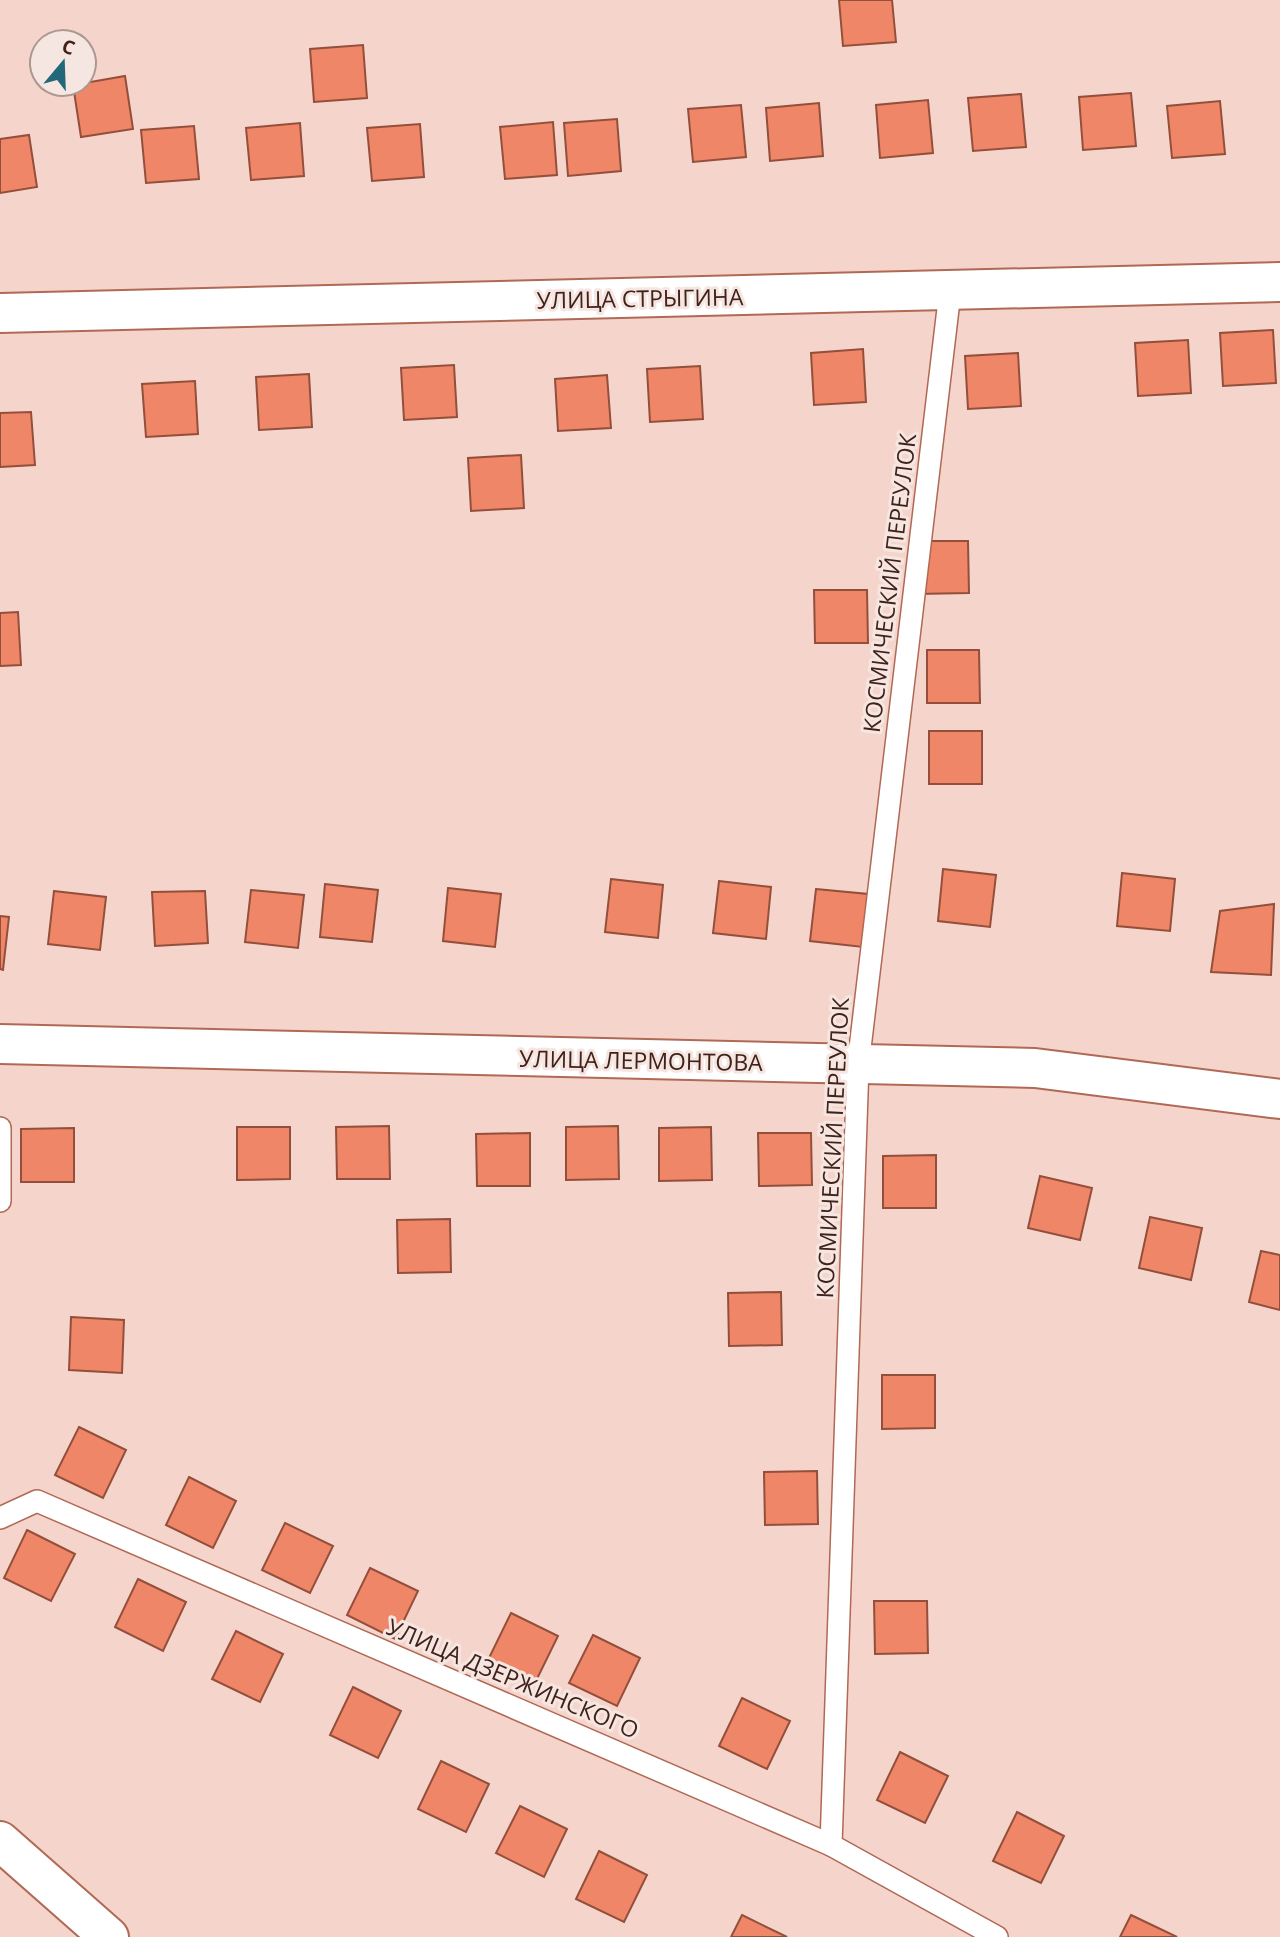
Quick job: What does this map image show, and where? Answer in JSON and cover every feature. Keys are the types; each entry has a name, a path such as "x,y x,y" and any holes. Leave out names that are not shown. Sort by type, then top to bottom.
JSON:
{"street":[{"name":"УЛИЦА СТРЫГИНА","path":"0,313 1280,282"},
{"name":"УЛИЦА ЛЕРМОНТОВА","path":"0,1044 1035,1068 1280,1099"},
{"path":"0,1841 109,1937"}],"lane":[{"name":"КОСМИЧЕСКИЙ ПЕРЕУЛОК","path":"831,1844 858,1065 950,292"},
{"path":"0,1128 0,1201"},
{"name":"УЛИЦА ДЗЕРЖИНСКОГО","path":"0,1518 37,1501 831,1844 997,1937"}],"building":[{"path":"839,0 892,0 896,42 843,46"},
{"path":"363,45 367,98 314,102 310,49"},
{"path":"125,76 133,129 81,137 75,98 98,98 98,81"},
{"path":"1131,93 1136,146 1083,150 1079,97"},
{"path":"1021,94 1026,147 973,151 968,98"},
{"path":"928,100 933,153 880,158 876,105"},
{"path":"1220,101 1225,154 1172,158 1167,106"},
{"path":"819,103 823,156 770,161 766,108"},
{"path":"741,105 746,157 693,162 688,109"},
{"path":"617,119 621,171 568,176 564,123"},
{"path":"553,122 557,175 505,179 500,127"},
{"path":"300,123 304,176 251,180 246,128"},
{"path":"420,124 424,177 372,181 367,128"},
{"path":"194,126 199,179 146,183 141,130"},
{"path":"29,135 37,187 0,193 0,139"},
{"path":"1273,330 1276,383 1223,386 1220,333"},
{"path":"1188,340 1191,393 1138,396 1135,343"},
{"path":"863,349 866,402 814,405 811,353"},
{"path":"1018,353 1021,406 968,409 965,356"},
{"path":"454,365 457,417 404,420 401,368"},
{"path":"700,366 703,419 650,422 647,369"},
{"path":"309,374 312,427 259,430 256,377"},
{"path":"607,375 611,428 558,431 555,379"},
{"path":"195,381 198,434 146,437 142,384"},
{"path":"31,412 35,465 0,467 0,413"},
{"path":"521,455 524,508 471,511 468,458"},
{"path":"915,541 968,541 969,593 916,594"},
{"path":"814,590 867,590 868,643 815,643"},
{"path":"18,612 21,665 0,666 0,613"},
{"path":"927,650 979,650 980,703 927,703"},
{"path":"929,731 982,731 982,784 929,784"},
{"path":"943,869 996,875 990,927 938,921"},
{"path":"1122,873 1175,879 1170,931 1117,926"},
{"path":"611,879 663,885 658,938 605,932"},
{"path":"719,881 771,887 766,939 713,933"},
{"path":"325,884 378,890 372,942 320,937"},
{"path":"448,888 501,894 495,947 443,941"},
{"path":"816,889 868,894 863,947 810,941"},
{"path":"251,890 304,895 298,948 245,942"},
{"path":"54,891 106,897 100,950 48,944"},
{"path":"205,891 208,943 155,946 152,892"},
{"path":"1274,904 1271,975 1211,972 1220,911"},
{"path":"0,916 9,917 3,970 0,969"},
{"path":"389,1126 390,1179 337,1179 336,1127"},
{"path":"618,1126 619,1179 566,1180 566,1127"},
{"path":"237,1127 290,1127 290,1179 237,1180"},
{"path":"711,1127 712,1180 659,1181 659,1128"},
{"path":"74,1128 74,1182 21,1182 21,1129"},
{"path":"530,1133 530,1186 477,1186 476,1134"},
{"path":"758,1133 811,1133 812,1185 759,1186"},
{"path":"936,1155 936,1208 883,1208 883,1156"},
{"path":"1040,1176 1092,1188 1080,1240 1028,1228"},
{"path":"1150,1217 1202,1228 1191,1280 1139,1268"},
{"path":"450,1219 451,1272 398,1273 397,1220"},
{"path":"1261,1251 1280,1255 1280,1310 1249,1302"},
{"path":"781,1292 782,1345 729,1346 728,1293"},
{"path":"71,1317 124,1320 122,1373 69,1370"},
{"path":"882,1375 935,1375 935,1428 882,1429"},
{"path":"79,1427 126,1450 103,1498 55,1475"},
{"path":"817,1471 818,1524 765,1525 764,1472"},
{"path":"189,1477 236,1501 213,1548 166,1525"},
{"path":"285,1523 333,1546 310,1593 262,1570"},
{"path":"27,1530 75,1554 51,1601 4,1578"},
{"path":"370,1568 418,1591 395,1639 347,1615"},
{"path":"138,1579 186,1602 163,1651 115,1627"},
{"path":"874,1601 927,1601 928,1653 875,1654"},
{"path":"511,1613 558,1636 535,1683 488,1660"},
{"path":"236,1631 283,1654 260,1702 212,1679"},
{"path":"593,1635 640,1658 617,1706 569,1683"},
{"path":"353,1687 401,1711 378,1758 330,1735"},
{"path":"742,1698 790,1721 767,1769 719,1746"},
{"path":"900,1752 948,1776 925,1823 877,1800"},
{"path":"441,1761 489,1784 466,1832 418,1809"},
{"path":"520,1806 567,1829 544,1877 496,1853"},
{"path":"1017,1812 1064,1836 1041,1883 993,1861"},
{"path":"599,1851 647,1875 624,1922 576,1899"},
{"path":"742,1915 787,1937 731,1937"},
{"path":"1131,1915 1177,1937 1120,1937"}]}
